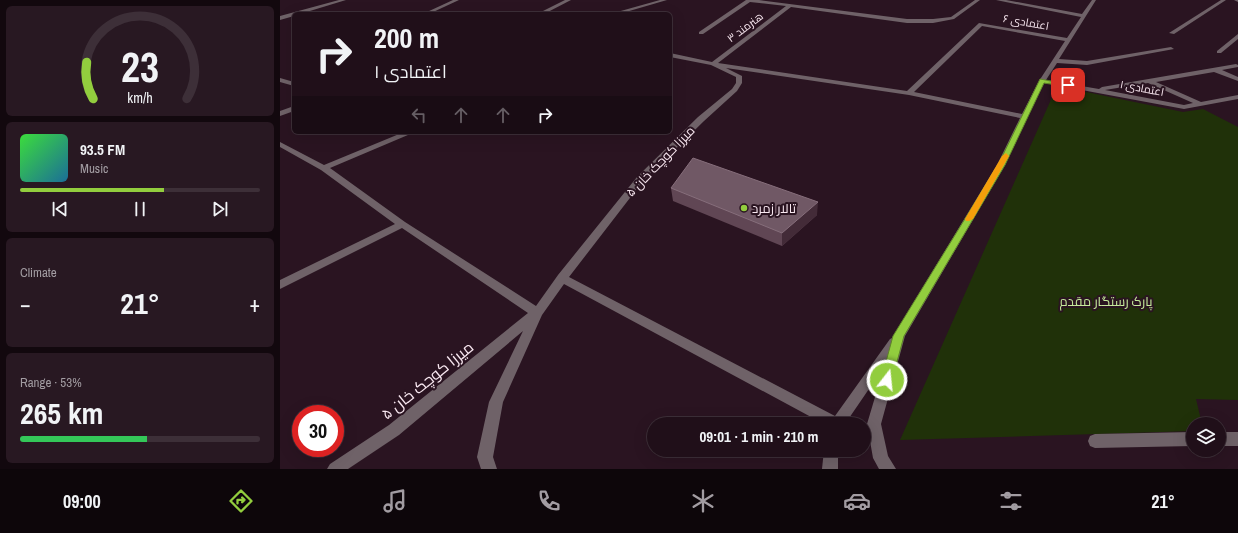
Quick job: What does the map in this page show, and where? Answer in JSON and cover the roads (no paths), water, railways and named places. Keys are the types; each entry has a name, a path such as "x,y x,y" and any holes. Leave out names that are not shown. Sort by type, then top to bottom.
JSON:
{"street":[{"path":"302,12 344,0"},
{"path":"428,12 457,0"},
{"path":"544,12 569,0"},
{"path":"620,12 665,0"},
{"path":"701,33 749,0 907,21 933,21 952,18 978,0"},
{"path":"998,0 1083,16"},
{"path":"842,417 899,336 1001,165 1042,81 1094,0"},
{"path":"1172,33 1224,0"},
{"name":"هنرمند ۳","path":"713,64 790,6"},
{"path":"280,18 292,15"},
{"name":"اعتمادی ۶","path":"909,93 981,24 1068,40"},
{"path":"1219,52 1238,36"},
{"path":"1054,61 1087,63 1171,49"},
{"path":"672,55 713,64 909,93 1024,117"},
{"name":"میرزا کوچک خان ۵","path":"489,469 485,457 496,402 537,313 562,278 640,179 700,119 735,90 739,83 739,76 713,64"},
{"path":"1094,90 1236,66"},
{"path":"1216,70 1238,79"},
{"path":"280,80 292,83"},
{"name":"اعتمادی ۱","path":"1042,81 1184,107 1238,97"},
{"path":"1149,81 1200,104"},
{"path":"280,114 292,109"},
{"path":"324,168 405,134"},
{"path":"280,144 324,168 402,224 537,313"},
{"path":"280,285 402,224"},
{"path":"562,278 824,417"},
{"name":"میرزا کوچک خان ۵","path":"334,469 394,430 537,313"},
{"path":"888,469 881,458 874,424 899,336"},
{"path":"1095,440 1186,439"},
{"path":"1226,439 1238,439"},
{"path":"830,469 831,457"}],"place":[{"name":"تالار زمرد","path":"744,208"}],"park label":[{"name":"پارک رستگار مقدم","path":"1106,301"}]}
